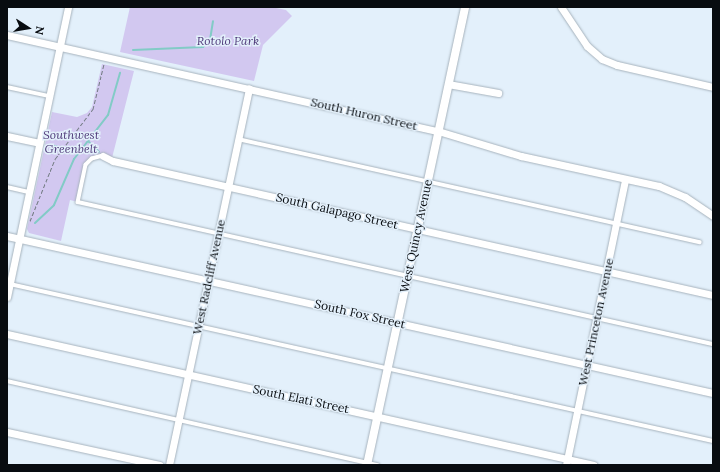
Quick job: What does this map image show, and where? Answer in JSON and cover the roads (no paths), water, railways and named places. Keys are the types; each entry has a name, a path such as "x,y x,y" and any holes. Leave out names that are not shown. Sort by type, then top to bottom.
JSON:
{"street":[{"path":"7,297 68,7"},
{"name":"West Quincy Avenue","path":"367,464 465,7"},
{"path":"561,7 587,46 602,59 617,65 713,87"},
{"name":"South Huron Street","path":"7,35 438,131 521,156 625,180 659,186 678,194 713,216"},
{"path":"448,84 498,93"},
{"name":"West Radcliff Avenue","path":"169,465 249,88"},
{"path":"7,136 39,143"},
{"name":"South Galapago Street","path":"103,156 113,161 713,294"},
{"name":"West Princeton Avenue","path":"566,462 625,180"},
{"name":"South Fox Street","path":"7,236 713,393"},
{"name":"South Elati Street","path":"7,334 377,416 566,462 594,465"},
{"path":"7,432 158,465"}],"lane":[{"path":"7,87 49,96"},
{"path":"238,139 700,242"},
{"path":"103,156 92,159 86,165 78,202 713,344"},
{"path":"7,187 29,192"},
{"path":"10,284 198,328 713,441"},
{"path":"7,381 367,464 378,465"}],"waterway":[{"path":"133,50 203,47 210,40 213,21"},
{"path":"35,223 54,205 74,159 108,115 120,73"},
{"path":"89,142 99,152"},
{"path":"51,145 78,153"}],"park label":[{"name":"Rotolo Park","path":"228,41"},
{"name":"Southwest Greenbelt","path":"71,142"}]}
